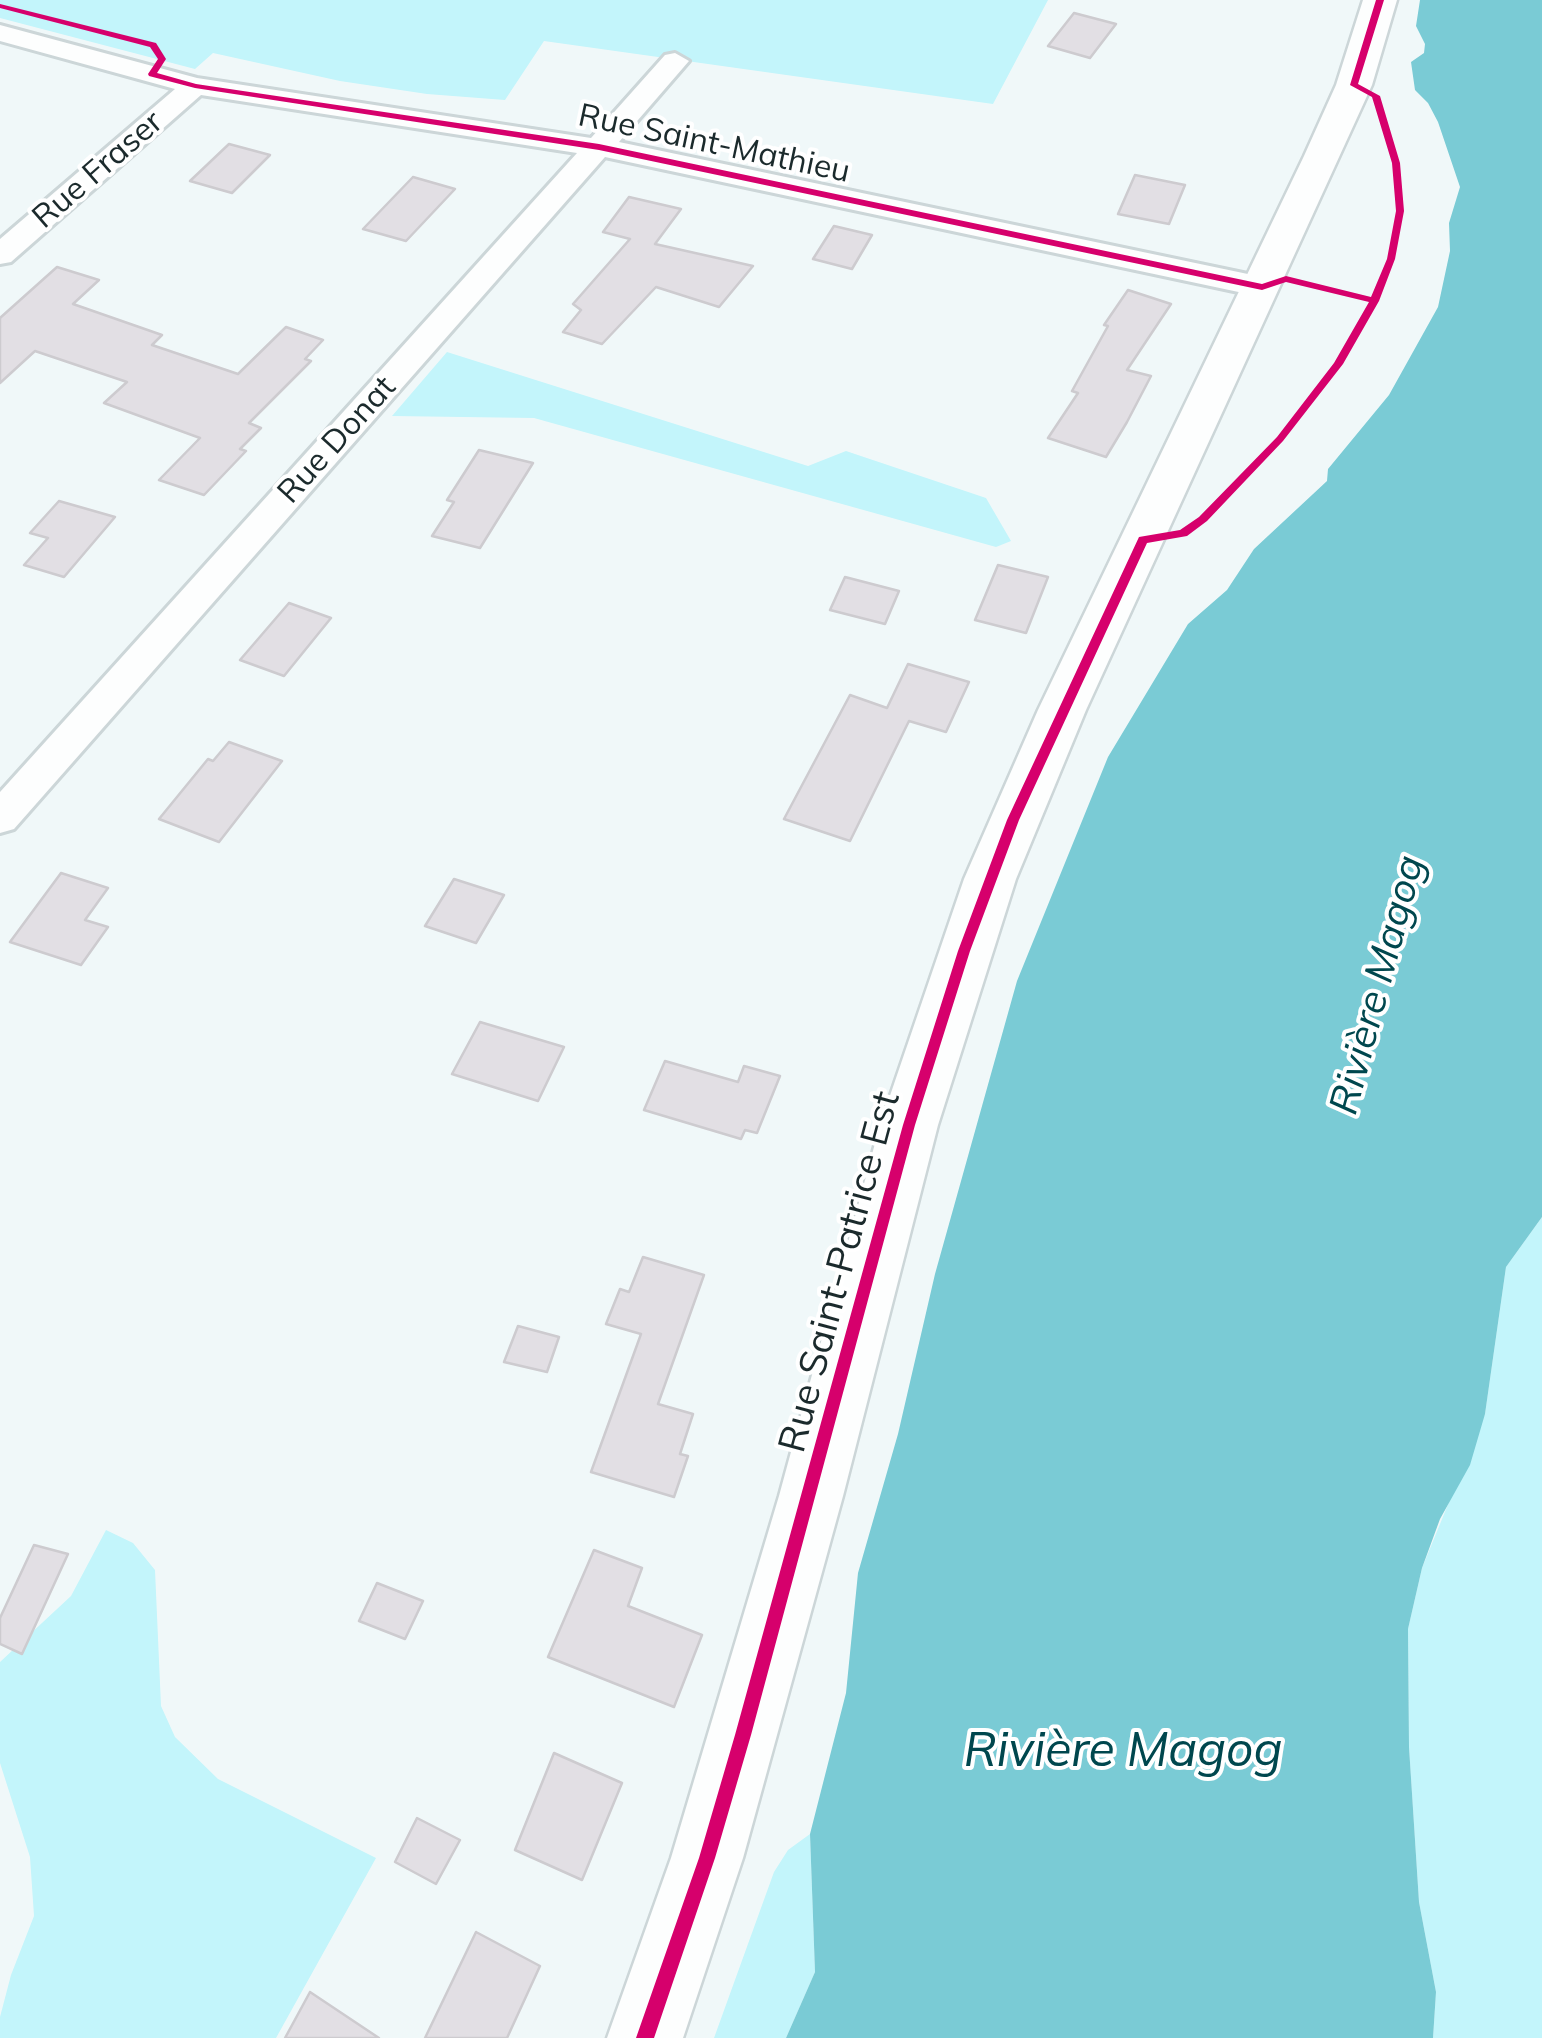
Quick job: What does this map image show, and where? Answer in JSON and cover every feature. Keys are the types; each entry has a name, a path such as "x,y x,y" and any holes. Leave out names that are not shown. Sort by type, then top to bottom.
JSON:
{"street":[{"name":"Rue Saint-Patrice Est","path":"645,2038 707,1858 816,1477 909,1125 964,951 1041,756 1354,85 1380,0"},
{"name":"Rue Saint-Mathieu","path":"0,33 196,86 599,147 1262,288"},
{"name":"Rue Donat","path":"0,818 674,62"},
{"name":"Rue Fraser","path":"0,255 196,86"}],"shaded area":[{"path":"0,0 1048,0 993,104 544,41 505,100 427,94 340,81 213,53 195,69 0,18"},
{"path":"447,352 808,466 846,451 986,498 1011,541 996,547 534,418 392,416"},
{"path":"1542,1217 1542,2038 1433,2038 1436,1992 1419,1902 1409,1747 1408,1629 1422,1568 1485,1414 1506,1267"},
{"path":"106,1530 133,1543 155,1570 161,1706 175,1737 218,1779 376,1858 276,2038 0,2038 0,2017 11,1975 34,1916 30,1857 0,1763 0,1662 71,1596"},
{"path":"810,1834 815,1972 786,2038 714,2038 774,1872 788,1850"}],"water":[{"name":"Rivière Magog","path":"1420,0 1542,0 1542,1217 1506,1267 1485,1414 1470,1465 1440,1519 1422,1568 1408,1629 1409,1747 1419,1902 1436,1992 1433,2038 786,2038 815,1972 810,1834 846,1693 858,1573 898,1434 935,1274 1017,981 1108,757 1188,624 1227,590 1254,549 1327,481 1328,469 1389,395 1438,307 1450,251 1449,223 1460,187 1438,122 1415,90 1411,62 1424,53 1425,44 1416,26"}],"building":[{"path":"1074,13 1116,24 1090,58 1048,46"},
{"path":"229,144 270,155 232,193 190,181"},
{"path":"1135,175 1185,185 1169,224 1118,214"},
{"path":"413,177 455,189 406,241 363,229"},
{"path":"629,197 681,209 655,244 753,266 719,307 656,287 602,344 563,332 581,310 573,304 630,239 603,232"},
{"path":"834,226 872,235 852,269 813,259"},
{"path":"57,267 99,280 73,304 162,335 152,345 238,374 286,327 323,340 305,359 311,361 249,423 261,428 240,449 246,451 204,495 159,480 200,438 104,403 127,382 35,351 0,383 0,318"},
{"path":"1128,290 1171,304 1127,370 1151,376 1106,457 1048,438 1078,393 1072,391 1108,326 1104,325"},
{"path":"479,450 533,463 480,548 432,536 454,502 447,500"},
{"path":"59,501 115,517 64,577 24,565 48,538 30,533"},
{"path":"998,565 1048,577 1026,633 975,620"},
{"path":"845,577 899,591 885,624 830,610"},
{"path":"289,603 331,618 284,676 240,660"},
{"path":"908,664 969,682 946,732 909,721 850,841 784,819 850,695 887,708"},
{"path":"229,742 282,761 219,842 159,819 208,759 213,761"},
{"path":"61,873 108,888 85,920 108,927 81,965 10,942"},
{"path":"454,879 504,895 476,943 425,926"},
{"path":"480,1022 564,1047 538,1101 452,1074"},
{"path":"665,1061 738,1082 744,1066 780,1076 757,1133 745,1130 741,1139 644,1110"},
{"path":"643,1257 704,1275 658,1404 693,1414 680,1454 688,1456 674,1497 591,1472 641,1334 606,1324 620,1289 629,1292"},
{"path":"518,1326 559,1337 547,1372 504,1362"},
{"path":"34,1545 68,1554 22,1654 0,1644 0,1618"},
{"path":"594,1550 642,1568 628,1606 702,1635 674,1707 548,1657"},
{"path":"377,1583 423,1601 405,1639 359,1621"},
{"path":"554,1753 622,1783 582,1880 515,1850"},
{"path":"417,1818 460,1840 436,1884 395,1862"},
{"path":"476,1932 540,1966 507,2038 425,2038"},
{"path":"310,1992 379,2038 285,2038"}],"cycle path":[{"path":"645,2038 707,1858 743,1735 909,1125 964,951 1013,820 1143,540 1183,533 1203,519 1280,439 1338,364 1374,301 1391,259 1400,211 1396,163 1376,96 1354,85 1380,0"},
{"path":"0,6 153,45 162,59 152,74 195,86 599,147 1262,287 1286,279 1374,301"}]}
